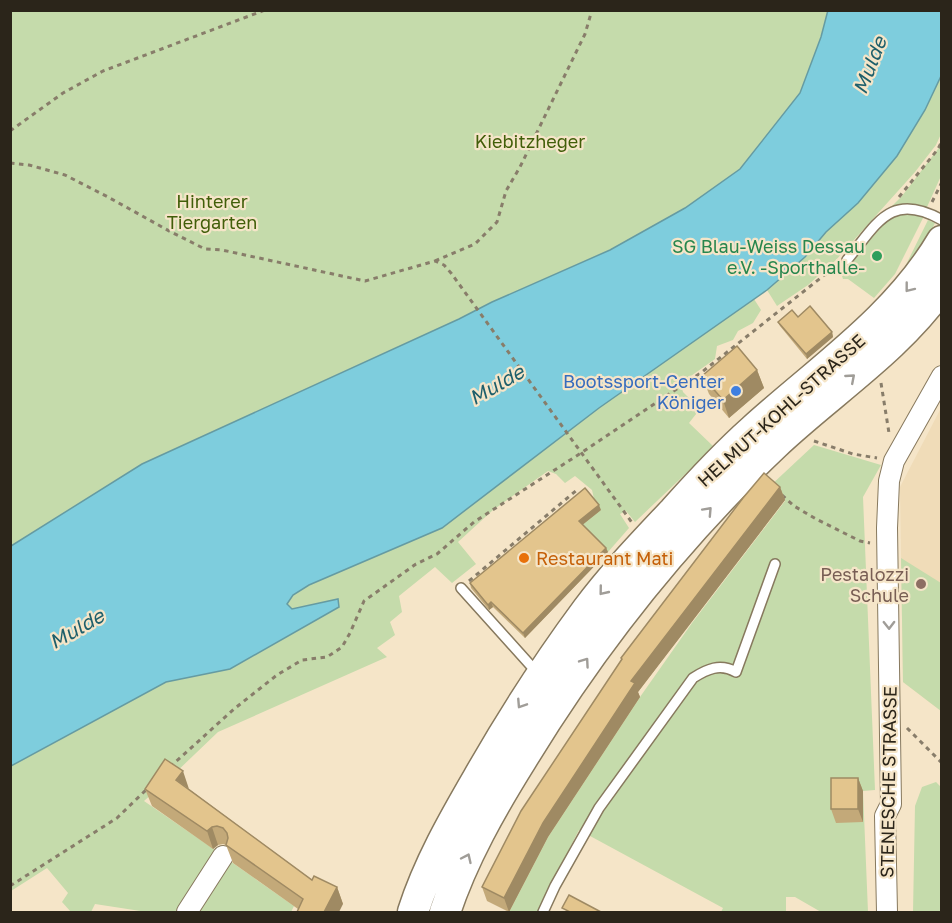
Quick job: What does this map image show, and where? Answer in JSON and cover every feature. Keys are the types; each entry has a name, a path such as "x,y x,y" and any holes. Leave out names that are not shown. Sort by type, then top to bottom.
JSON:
{"main road":[{"name":"HELMUT-KOHL-STRASSE","path":"413,912 431,867 455,818 494,749 542,674 588,609 625,564 716,465 889,310 924,268 942,241"},
{"name":"HELMUT-KOHL-STRASSE","path":"445,912 471,850 507,783 546,719 589,656 647,582 690,530 732,485 777,442 897,338 930,303 942,286"}],"street":[{"name":"STENESCHE STRASSE","path":"887,912 885,816 891,804 889,481 894,461 942,376"},
{"path":"187,912 223,856"}],"lane":[{"path":"847,260 882,218 890,212 901,208 916,209 942,220"},
{"path":"543,912 599,808 693,678 707,669 728,667 736,672 775,564"},
{"path":"461,588 532,667 542,674"},
{"path":"498,644 509,641"}],"path":[{"path":"10,131 63,93 103,71 266,10"},
{"path":"10,163 28,165 65,175 205,249 222,250 365,281 435,261 475,244 497,222 506,191 585,34 592,10"},
{"path":"882,218 887,208 900,196 942,141"},
{"path":"168,770 234,709 277,675 302,660 327,657 342,647 364,601 416,564 437,554 474,522 702,372 847,260"},
{"path":"435,261 444,265 451,273 636,529 647,540"},
{"path":"813,440 853,454 894,461 881,381"},
{"path":"461,588 578,489"},
{"path":"781,493 794,506 860,541 870,543 888,536"},
{"path":"891,712 942,763"},
{"path":"10,886 117,818 151,786"}],"shaded area":[{"name":"Pestalozzi Schule","path":"941,408 941,711 903,682 900,487"}],"green space":[{"name":"Hinterer Tiergarten","path":"10,11 828,11 800,93 740,169 685,208 610,250 142,464 11,546"},
{"path":"941,76 941,134 936,145 915,172 836,260 808,285 777,306 767,290 805,257 826,232 858,203 897,156 925,110"},
{"path":"941,145 941,176 927,207 908,205 889,209 902,196"},
{"path":"904,213 924,216 895,274 874,298 848,279 843,279 842,276 855,257 891,216"},
{"path":"928,220 935,223 932,230 901,275"},
{"path":"754,299 761,310 753,323 738,331 733,340 717,346 715,359 681,383 683,392 700,409 689,423 713,446 635,522 626,511 620,514 629,528 608,552 580,527 595,503 592,490 575,476 565,483 556,474 548,471 493,510 458,542 476,564 452,583 435,567 399,596 402,612 390,622 395,635 377,648 387,657 218,732 144,801 215,850 175,912 147,912 95,904 91,912 71,912 62,902 68,893 47,868 11,891 11,766 166,682 230,669 339,607 338,599 292,609 287,604 293,595 309,585 442,528 599,408"},
{"path":"814,445 881,465 863,497 875,790 863,791 868,912 821,912 795,897 786,897 786,912 721,912 723,908 579,830 537,912 509,912 548,837 640,697 692,623 785,501 769,487"},
{"path":"901,558 941,583 941,711 903,682"},
{"path":"936,782 942,788 941,912 913,912 915,806 922,787"},
{"path":"230,861 294,906 291,912 195,912"}],"water":[{"name":"Mulde","path":"828,10 941,11 941,76 925,110 897,156 858,203 826,232 805,257 767,290 599,408 442,528 309,585 293,595 287,604 292,609 338,599 339,607 230,669 166,682 11,766 11,546 142,464 610,250 685,208 740,169 800,93 821,37"}],"building":[{"path":"810,306 832,332 806,354 778,322 792,310 798,317"},
{"path":"737,346 757,370 723,400 702,376"},
{"path":"764,473 780,487 631,681 635,683 543,823 504,898 482,887 521,811 621,658"},
{"path":"585,488 599,505 579,521 606,548 523,633 491,602 488,605 470,583"},
{"path":"165,759 183,771 176,780 312,880 314,876 337,887 324,912 297,912 303,899 226,845 228,838 223,828 217,826 207,831 145,789"},
{"path":"831,778 858,778 858,809 831,809"},
{"path":"569,895 601,912 570,912 562,908"}],"place":[{"name":"SG Blau-Weiss Dessau e.V. -Sporthalle-","path":"877,256"},
{"name":"Bootssport-Center Königer","path":"736,391"},
{"name":"Restaurant Mati","path":"524,558"},
{"name":"Pestalozzi Schule","path":"921,584"}],"park label":[{"name":"Kiebitzheger","path":"530,141"}]}
